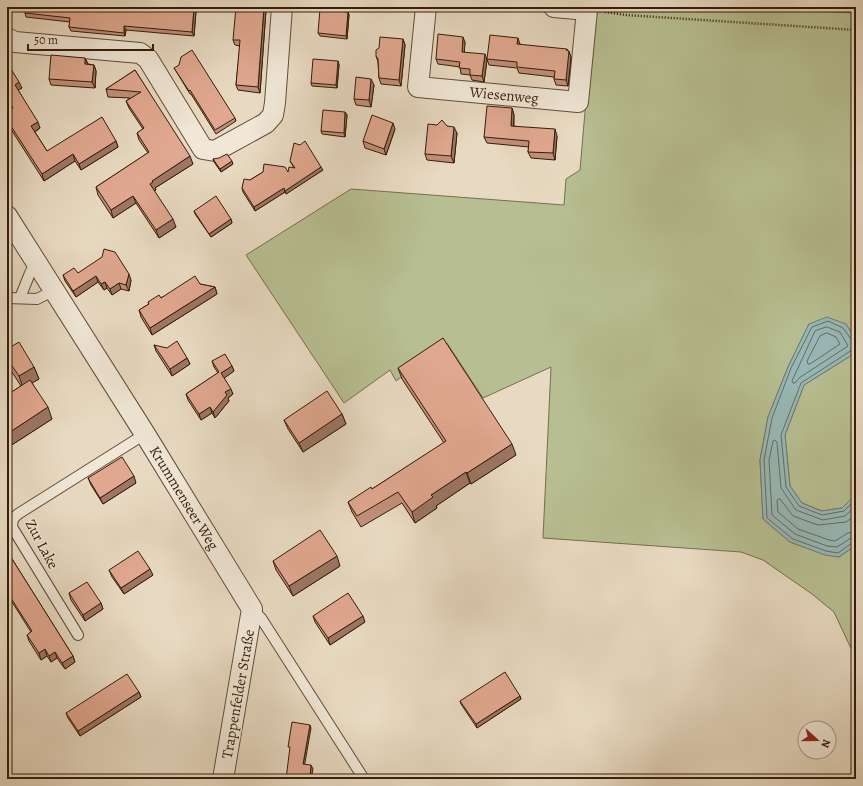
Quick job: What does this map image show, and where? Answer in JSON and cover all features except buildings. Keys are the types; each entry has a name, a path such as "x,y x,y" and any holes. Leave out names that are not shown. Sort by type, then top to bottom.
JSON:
{"street":[{"path":"7,38 16,42 140,53 148,58 202,149 215,151 266,123 272,115 275,103 282,7"},
{"name":"Wiesenweg","path":"426,7 418,87 578,102 587,10"},
{"path":"554,7 587,10"},
{"name":"Krummenseer Weg","path":"7,216 146,434 252,609"},
{"name":"Trappenfelder Straße","path":"223,779 252,609"}],"lane":[{"path":"20,298 36,262"},
{"path":"7,298 37,299 55,290"},
{"name":"Zur Lake","path":"78,635 12,527 13,520 18,514 146,434"},
{"name":"Krummenseer Weg","path":"252,609 262,618 364,779"}],"path":[{"path":"587,10 626,15 856,30"}],"green space":[{"path":"594,7 729,7 856,13 856,340 846,324 809,324 788,367 768,417 760,460 763,519 790,542 839,557 856,545 856,579 852,589 856,598 856,659 834,612 812,594 763,560 741,552 543,538 551,367 483,398 447,343 396,381 390,370 344,403 246,255 351,189 564,205 566,179 580,170"},
{"path":"856,349 856,494 842,508 822,511 802,503 790,486 785,435 804,385 855,353"}],"water":[{"path":"827,317 846,324 856,340 855,353 804,385 785,435 790,486 802,503 821,511 842,508 856,494 856,545 839,557 825,555 790,542 763,519 760,460 768,417 788,367 809,324"}]}
